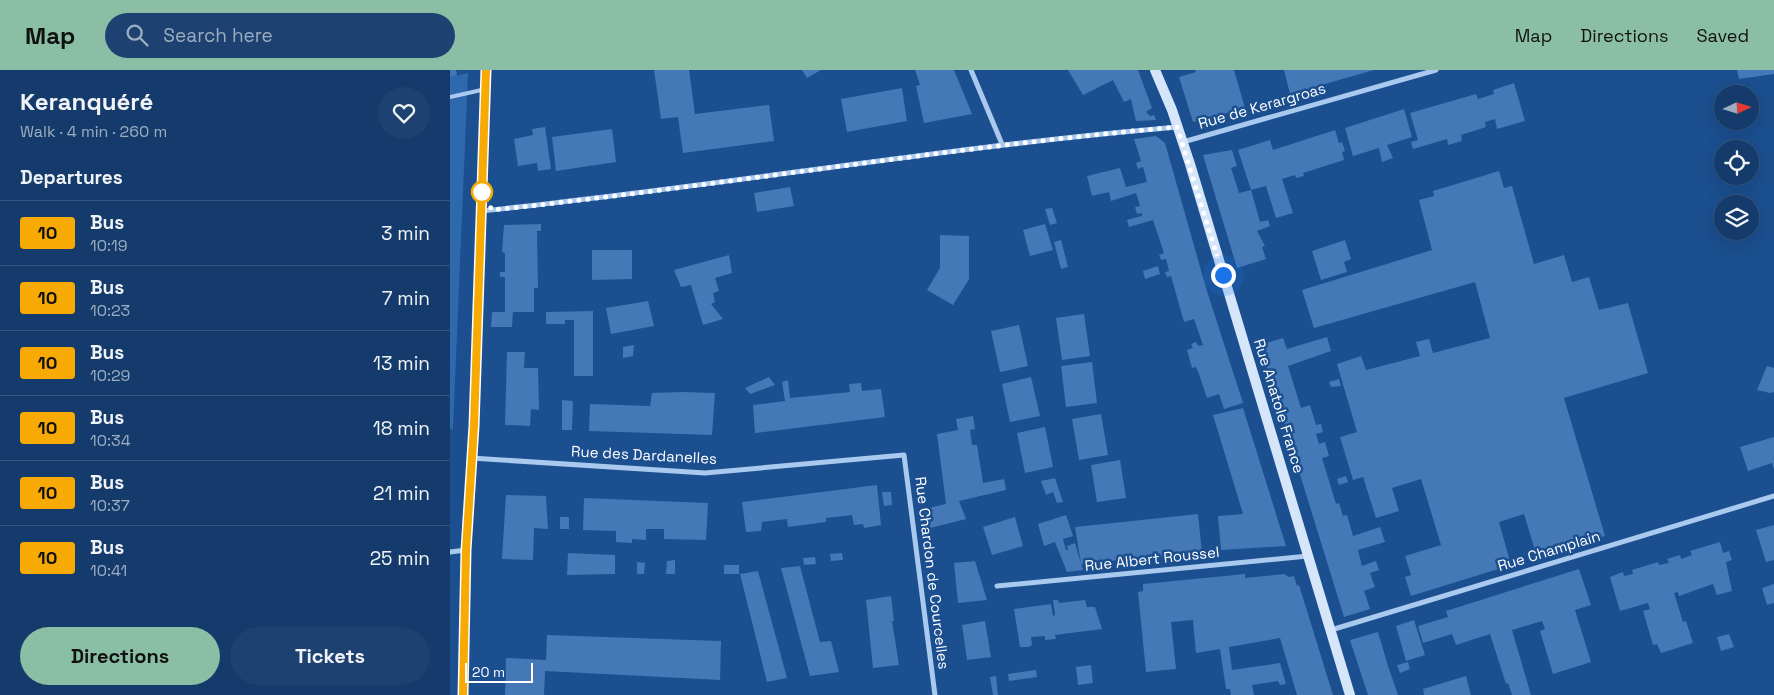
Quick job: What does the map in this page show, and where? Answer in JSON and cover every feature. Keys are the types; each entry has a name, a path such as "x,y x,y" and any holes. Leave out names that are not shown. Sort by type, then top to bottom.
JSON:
{"main road":[{"name":"Rue Anatole France","path":"1155,70 1182,142 1350,695"}],"street":[{"path":"463,695 466,550 486,70"},
{"path":"971,70 1002,144"},
{"name":"Rue de Kerargroas","path":"1182,142 1436,70"},
{"path":"481,211 672,189 1002,144 1177,127"},
{"name":"Rue des Dardanelles","path":"471,458 705,473 904,454"},
{"name":"Rue Chardon de Courcelles","path":"904,454 935,695"},
{"name":"Rue Champlain","path":"1331,630 1774,496"},
{"path":"450,552 466,550"},
{"name":"Rue Albert Roussel","path":"997,586 1309,556"}],"lane":[{"path":"450,97 486,89"}],"shaded area":[{"path":"468,73 453,429 450,430 450,77"}],"building":[{"path":"450,70 456,70 457,75 450,77"},
{"path":"654,70 689,70 695,114 769,105 774,141 683,153 678,117 661,119"},
{"path":"802,70 821,70 807,78"},
{"path":"915,70 954,70 972,114 924,123 916,86 920,85"},
{"path":"1068,70 1138,70 1152,108 1146,112 1150,116 1154,115 1156,120 1136,121 1131,99 1124,102 1113,80 1083,95"},
{"path":"1195,70 1234,70 1245,108 1193,122 1179,77 1196,72"},
{"path":"1284,70 1374,70 1290,94"},
{"path":"1737,70 1774,70 1774,74 1739,79"},
{"path":"1514,83 1525,121 1497,129 1495,119 1485,122 1486,127 1461,135 1462,141 1448,145 1447,139 1413,149 1411,142 1418,140 1410,113 1476,94 1478,99 1494,94 1493,90"},
{"path":"902,88 907,121 847,132 841,99"},
{"path":"1404,109 1412,137 1387,145 1393,158 1382,162 1379,148 1353,156 1345,128"},
{"path":"545,127 551,169 538,171 537,163 518,166 514,139 533,135 532,129"},
{"path":"612,129 616,162 556,171 552,137"},
{"path":"1335,130 1339,143 1342,142 1345,151 1342,152 1344,160 1303,173 1304,176 1296,178 1295,175 1282,179 1293,213 1276,218 1266,186 1251,190 1238,150 1270,140 1273,150"},
{"path":"1156,136 1165,143 1206,288 1243,403 1224,409 1219,394 1207,398 1196,367 1192,368 1187,350 1193,348 1191,344 1196,342 1198,346 1203,345 1194,319 1184,322 1171,276 1167,277 1165,272 1169,271 1166,259 1161,260 1159,255 1164,253 1153,220 1129,227 1127,220 1142,216 1142,213 1137,214 1135,207 1140,206 1136,193 1111,201 1109,192 1092,196 1087,176 1120,168 1126,187 1147,182 1143,167 1138,169 1136,163 1141,161 1134,139"},
{"path":"1232,150 1237,166 1231,168 1239,193 1251,190 1260,222 1268,220 1270,226 1257,231 1265,246 1262,247 1266,259 1237,268 1203,155"},
{"path":"1499,171 1504,188 1512,186 1534,264 1564,255 1572,282 1589,277 1599,310 1628,303 1648,373 1564,398 1605,536 1537,557 1524,514 1499,522 1511,565 1411,596 1405,577 1411,575 1405,556 1441,545 1421,479 1392,488 1399,511 1376,518 1363,477 1353,480 1340,437 1357,432 1337,364 1361,356 1366,370 1420,356 1416,342 1429,339 1433,353 1490,338 1475,282 1314,328 1302,290 1432,250 1419,200 1434,196 1433,191"},
{"path":"790,187 794,206 757,212 754,193"},
{"path":"1052,208 1057,223 1050,225 1045,209"},
{"path":"541,224 541,231 537,231 538,288 534,288 534,312 513,312 512,327 491,327 492,312 505,312 505,277 500,277 500,272 505,272 505,253 502,252 504,225"},
{"path":"1045,224 1053,250 1030,256 1023,230"},
{"path":"940,235 969,236 969,279 953,305 927,290 940,268"},
{"path":"1061,240 1068,267 1061,269 1054,242"},
{"path":"1345,240 1351,259 1344,262 1347,272 1321,280 1312,251"},
{"path":"592,250 632,250 632,279 592,280"},
{"path":"729,255 732,273 715,278 719,291 713,293 715,302 711,304 723,319 703,325 691,285 681,287 674,270"},
{"path":"1158,266 1160,274 1145,279 1143,271"},
{"path":"648,301 654,326 611,334 606,308"},
{"path":"593,311 593,376 574,376 574,320 565,320 565,324 546,324 546,312"},
{"path":"1084,314 1090,356 1062,360 1056,318"},
{"path":"1019,325 1028,366 1000,372 991,331"},
{"path":"1327,337 1331,351 1288,366 1301,408 1310,405 1316,425 1321,424 1323,432 1316,434 1319,444 1325,442 1329,456 1322,458 1336,504 1339,503 1343,516 1347,515 1353,536 1380,527 1385,542 1358,550 1362,566 1376,561 1379,570 1370,573 1375,587 1364,591 1370,609 1344,617 1260,345 1283,338 1287,349"},
{"path":"634,345 633,356 623,358 623,347"},
{"path":"507,352 525,352 524,368 538,368 539,410 531,409 530,426 505,425"},
{"path":"1092,362 1097,403 1066,407 1061,366"},
{"path":"1767,366 1774,368 1774,392 1770,393 1757,390"},
{"path":"769,377 775,385 750,394 745,388"},
{"path":"1031,377 1040,416 1010,422 1002,384"},
{"path":"1339,379 1341,386 1331,387 1329,382"},
{"path":"788,380 790,398 850,392 849,384 861,383 862,391 881,389 885,417 755,433 753,405 785,401 782,382"},
{"path":"652,393 715,393 712,435 589,431 590,404 650,406"},
{"path":"562,400 573,401 572,430 562,430"},
{"path":"1243,408 1286,546 1221,550 1218,516 1243,514 1213,415"},
{"path":"1101,414 1108,455 1079,460 1072,419"},
{"path":"973,416 975,429 970,430 972,445 977,445 983,483 1004,479 1006,490 959,501 966,519 930,528 924,509 946,504 937,434 958,430 956,419"},
{"path":"1045,427 1053,467 1025,473 1017,433"},
{"path":"1774,437 1774,469 1772,463 1748,471 1740,447"},
{"path":"1120,460 1126,498 1097,502 1091,465"},
{"path":"1346,476 1348,482 1339,485 1337,479"},
{"path":"1055,478 1063,502 1057,503 1053,492 1046,495 1041,481"},
{"path":"877,485 881,525 864,528 863,524 854,525 852,515 826,518 826,522 788,527 787,519 762,522 761,531 746,532 742,502"},
{"path":"882,492 891,492 892,505 884,506"},
{"path":"506,495 546,496 548,529 534,528 533,560 502,559"},
{"path":"584,498 708,503 706,540 664,539 664,529 646,529 646,540 632,539 632,543 616,542 616,531 583,530"},
{"path":"1198,514 1202,552 1081,564 1075,527"},
{"path":"1066,515 1073,536 1063,539 1066,550 1068,550 1067,546 1075,543 1083,570 1067,572 1055,542 1044,546 1038,524"},
{"path":"560,517 569,517 569,529 560,529"},
{"path":"1015,517 1023,546 992,555 983,527"},
{"path":"1774,525 1774,560 1766,562 1756,530"},
{"path":"1720,542 1723,553 1729,551 1732,560 1726,562 1732,591 1717,595 1713,584 1679,596 1678,592 1674,593 1683,622 1686,621 1693,643 1661,653 1657,644 1653,645 1643,611 1650,609 1648,603 1620,611 1610,577 1623,572 1624,576 1633,574 1632,570 1658,562 1659,565 1669,563 1667,559 1680,555 1681,559 1692,555 1690,551"},
{"path":"568,553 615,555 615,574 567,575"},
{"path":"842,553 843,560 831,561 830,554"},
{"path":"815,557 816,564 804,565 803,558"},
{"path":"675,560 675,574 666,574 667,561"},
{"path":"975,561 987,600 958,603 954,563"},
{"path":"637,562 645,563 644,574 637,574"},
{"path":"724,565 739,565 739,574 724,574"},
{"path":"800,566 820,642 831,641 839,672 810,676 781,568"},
{"path":"1579,569 1591,605 1575,610 1591,662 1553,674 1540,631 1545,629 1542,621 1512,630 1531,695 1512,695 1508,683 1506,684 1490,634 1456,645 1452,634 1423,643 1418,626 1448,617 1446,611"},
{"path":"758,571 787,678 767,682 740,574"},
{"path":"1245,574 1245,578 1284,574 1289,577 1294,576 1297,586 1299,585 1333,695 1297,695 1280,638 1229,647 1232,670 1280,663 1286,684 1280,685 1278,681 1252,685 1254,695 1231,695 1230,689 1226,689 1220,649 1196,653 1193,620 1171,622 1176,669 1146,672 1138,592 1143,591 1143,584"},
{"path":"1774,584 1774,603 1767,605 1762,588"},
{"path":"891,596 894,621 892,621 899,665 873,668 866,600"},
{"path":"1053,600 1058,600 1059,603 1085,600 1087,607 1095,607 1102,629 1055,635 1056,639 1045,640 1045,636 1031,637 1032,645 1020,647 1014,609 1051,604 1053,616 1055,615"},
{"path":"1414,620 1425,655 1406,661 1396,626"},
{"path":"985,621 991,657 967,660 962,625"},
{"path":"1378,632 1398,695 1368,695 1350,640"},
{"path":"1729,634 1734,647 1721,651 1717,637"},
{"path":"547,635 721,641 720,680 545,671 544,695 505,695 506,658 546,660"},
{"path":"1408,662 1410,669 1400,673 1397,665"},
{"path":"1091,665 1093,683 1078,685 1076,667"},
{"path":"1036,670 1037,677 1009,681 1008,674"},
{"path":"996,676 998,695 993,695 990,677"},
{"path":"1466,676 1471,695 1424,695 1423,689"}],"bus line":[{"name":"10","path":"463,695 466,550 474,426 486,70"}],"route":[{"path":"482,192 492,210 672,189 1002,144 1177,127 1223,275"}]}
